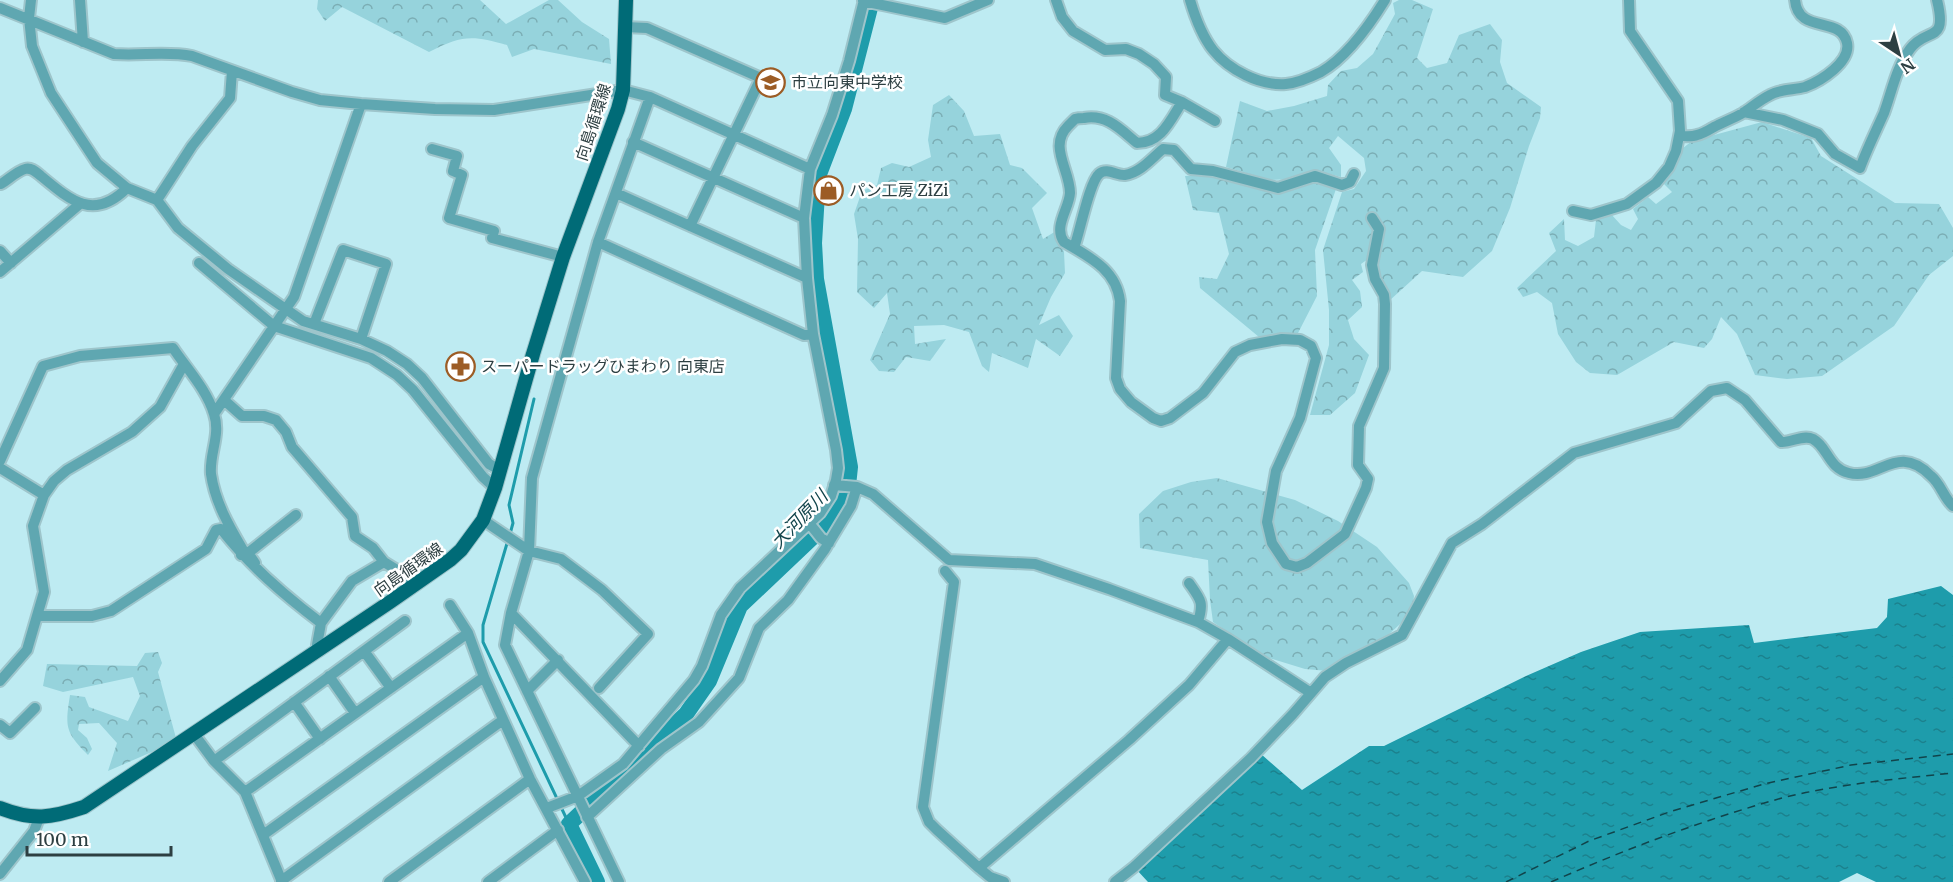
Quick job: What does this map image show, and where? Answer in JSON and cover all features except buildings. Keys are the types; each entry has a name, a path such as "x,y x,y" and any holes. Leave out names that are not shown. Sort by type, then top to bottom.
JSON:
{"main road":[{"name":"向島循環線","path":"0,808 18,815 39,818 62,815 84,807 418,583 450,560 489,524 495,488 533,354 563,257 623,90 626,0"}],"street":[{"path":"31,0 28,18 32,46 51,93 97,163 127,188 158,200 178,228 228,269 303,321 362,339 407,364 422,378 489,464 500,470"},
{"path":"80,0 83,42"},
{"path":"547,808 574,797 623,764 694,680 702,666 721,615 740,588 820,513 839,485 836,450 813,334 804,218 810,169 832,115 849,61 863,0 945,18 988,0"},
{"path":"1056,0 1062,17 1073,31 1105,50 1126,49 1139,54 1154,64 1166,77 1166,95 1215,121"},
{"path":"1190,0 1197,21 1209,42 1228,65 1242,74 1268,82 1286,84 1320,72 1333,64 1375,17 1384,0"},
{"path":"1573,211 1591,215 1628,204 1656,183 1669,167 1676,151 1679,136 1678,101 1630,31 1629,0"},
{"path":"1679,136 1697,135 1744,112 1773,93 1817,82 1842,61 1847,52 1845,38 1840,31 1834,27 1814,24 1804,18 1798,12 1795,0"},
{"path":"1744,112 1783,120 1818,134 1834,154 1860,168 1902,63 1911,47 1935,32 1940,26 1941,16 1936,0"},
{"path":"0,8 114,54 175,53 192,56 320,100 435,109 494,110 623,90 650,97 810,169"},
{"path":"625,27 647,28 760,78 690,226"},
{"path":"158,200 192,146 230,98 232,71"},
{"path":"619,882 587,817 574,797 506,645 525,547 532,478 598,242 650,97"},
{"path":"1182,102 1160,136 1147,143 1137,143 1111,121 1094,116 1075,119 1064,130 1060,143 1060,155 1070,192 1060,237 1064,242 1101,264 1119,289 1116,378 1120,389 1131,402 1153,418 1161,421 1170,418 1203,393 1235,352 1250,345 1282,339 1300,340 1311,346 1316,358 1300,418 1276,471 1267,522 1272,543 1286,564 1296,567 1307,562 1345,534 1368,479 1358,465 1359,426 1384,368 1385,324 1384,295 1375,279 1372,266 1379,229 1372,218"},
{"path":"214,414 294,297 361,104"},
{"path":"633,142 804,218"},
{"path":"432,149 457,156 453,171 462,175 449,218 494,231 492,238 563,257"},
{"path":"1074,248 1093,182 1100,172 1124,175 1136,172 1163,149 1174,150 1191,169 1213,171 1278,188 1315,176 1342,185 1350,182 1354,174"},
{"path":"1,184 26,168 32,169 54,187 81,203 93,207 102,206 127,188"},
{"path":"616,193 807,278"},
{"path":"0,272 81,203"},
{"path":"598,242 804,335 813,334"},
{"path":"314,324 343,250 386,264 362,339"},
{"path":"0,251 11,263"},
{"path":"199,263 274,326 371,358 392,371 413,390 483,477 495,488"},
{"path":"0,461 43,366 80,356 173,348 195,379 214,414 217,432 211,472 220,510 243,550 241,555"},
{"path":"0,681 27,650 44,592 33,526 44,495 54,481 67,470 132,432 160,407 184,364"},
{"path":"1115,882 1251,758 1325,677 1346,663 1402,635 1452,543 1482,524 1574,453 1676,423 1711,391 1727,388 1745,400 1781,442 1807,437 1812,439 1832,463 1846,473 1860,474 1893,462 1915,464 1931,476 1953,506"},
{"path":"224,400 242,416 264,416 276,420 286,432 292,447 352,517 355,536 373,548 384,562 418,583"},
{"path":"0,468 44,495"},
{"path":"839,485 857,487 873,494 949,560 1035,564 1198,622 1311,693"},
{"path":"587,817 661,749 699,722 739,678 759,628 788,600 825,540 851,506 857,487"},
{"path":"257,571 259,567 248,553 296,515"},
{"path":"809,523 825,540"},
{"path":"489,524 525,547 561,559 602,590 648,634 599,688"},
{"path":"37,616 92,616 111,611 206,549 216,530 221,529 257,571 321,622"},
{"path":"320,650 317,645 321,622 352,581 384,562"},
{"path":"945,571 954,582 923,807 929,822 990,877 1004,882"},
{"path":"1189,583 1201,599 1202,607 1198,622"},
{"path":"450,605 468,633 503,720 530,779 558,830 580,880"},
{"path":"511,613 639,746"},
{"path":"214,761 405,621"},
{"path":"245,792 468,633"},
{"path":"979,868 1190,685 1228,639"},
{"path":"364,651 391,688"},
{"path":"527,691 558,660"},
{"path":"329,676 355,713"},
{"path":"263,835 484,677"},
{"path":"294,702 320,739"},
{"path":"0,725 10,733 35,708"},
{"path":"194,734 214,761 245,792 281,881 503,720"},
{"path":"623,764 633,777"},
{"path":"389,882 530,779"},
{"path":"0,874 34,831 39,818"},
{"path":"488,882 558,830"}],"green space":[{"path":"318,0 480,0 506,24 549,0 558,0 582,22 609,39 611,64 534,49 512,57 507,45 476,38 450,42 429,52 342,7 325,21 317,9"},
{"path":"1399,0 1412,0 1433,9 1417,58 1427,68 1447,63 1459,35 1490,24 1502,40 1500,62 1507,83 1541,107 1540,118 1510,208 1492,251 1463,277 1422,271 1389,301 1368,259 1361,264 1363,272 1352,280 1360,291 1362,307 1348,320 1354,339 1369,355 1355,393 1330,415 1310,415 1329,345 1329,310 1323,250 1342,192 1354,189 1366,171 1364,158 1338,136 1329,148 1341,165 1341,177 1319,171 1291,179 1270,180 1226,167 1240,101 1267,111 1327,96 1328,85 1341,71 1357,68 1373,54 1395,14 1393,3"},
{"path":"949,95 964,111 974,136 1000,134 1010,165 1022,168 1047,193 1032,208 1043,239 1056,231 1064,252 1065,273 1039,325 1059,315 1073,336 1060,356 1036,339 1028,368 992,353 989,372 982,366 969,332 944,325 914,326 915,344 946,339 930,361 906,357 894,372 879,371 870,360 890,314 887,293 874,308 857,292 858,239 854,214 862,191 877,185 881,168 892,163 909,167 931,157 928,140 933,105"},
{"path":"1762,122 1811,138 1821,156 1895,203 1939,204 1953,228 1953,256 1929,275 1894,326 1822,376 1787,379 1755,375 1737,334 1721,317 1712,339 1704,348 1674,342 1617,375 1590,373 1576,362 1558,334 1552,303 1537,292 1523,297 1517,288 1556,251 1549,233 1564,219 1565,240 1578,246 1594,237 1596,220 1611,214 1621,225 1631,230 1638,219 1633,209 1648,197 1656,204 1672,192 1664,184 1683,148 1692,141"},
{"path":"1205,175 1269,192 1283,192 1314,181 1336,189 1315,250 1317,296 1297,335 1259,337 1200,288 1199,277 1217,279 1229,254 1219,213 1193,210 1185,176"},
{"path":"1217,478 1295,500 1338,521 1377,547 1409,583 1414,596 1412,613 1386,637 1328,671 1305,669 1263,656 1213,622 1208,560 1140,548 1139,514 1163,491 1191,482"},
{"path":"158,652 162,663 158,672 176,738 168,745 108,771 117,743 99,723 79,724 78,730 87,738 92,749 88,755 68,728 70,695 85,697 89,707 128,721 140,696 133,677 63,692 43,686 47,664 137,666 145,653"}],"water":[{"path":"1941,586 1953,595 1953,882 1876,882 1857,873 1839,882 1148,882 1136,869 1261,754 1302,790 1369,746 1384,746 1526,676 1581,652 1640,632 1749,625 1754,643 1877,628 1887,617 1888,599"}],"waterway":[{"name":"大河原川","path":"597,882 569,824 686,714 709,681 740,606 835,516 847,495 850,467 816,279 814,243 818,177 844,109 872,0"},
{"path":"510,534 513,523 509,505 534,399"},
{"path":"508,540 483,625 483,642 569,824"}],"ferry route":[{"path":"1506,882 1589,841 1672,811 1764,784 1851,765 1953,754"},
{"path":"1551,882 1665,836 1782,798 1846,786 1953,773"}],"place":[{"name":"市立向東中学校","path":"770,82"},
{"name":"パン工房 ZiZi","path":"828,190"},
{"name":"スーパードラッグひまわり 向東店","path":"460,366"}]}
